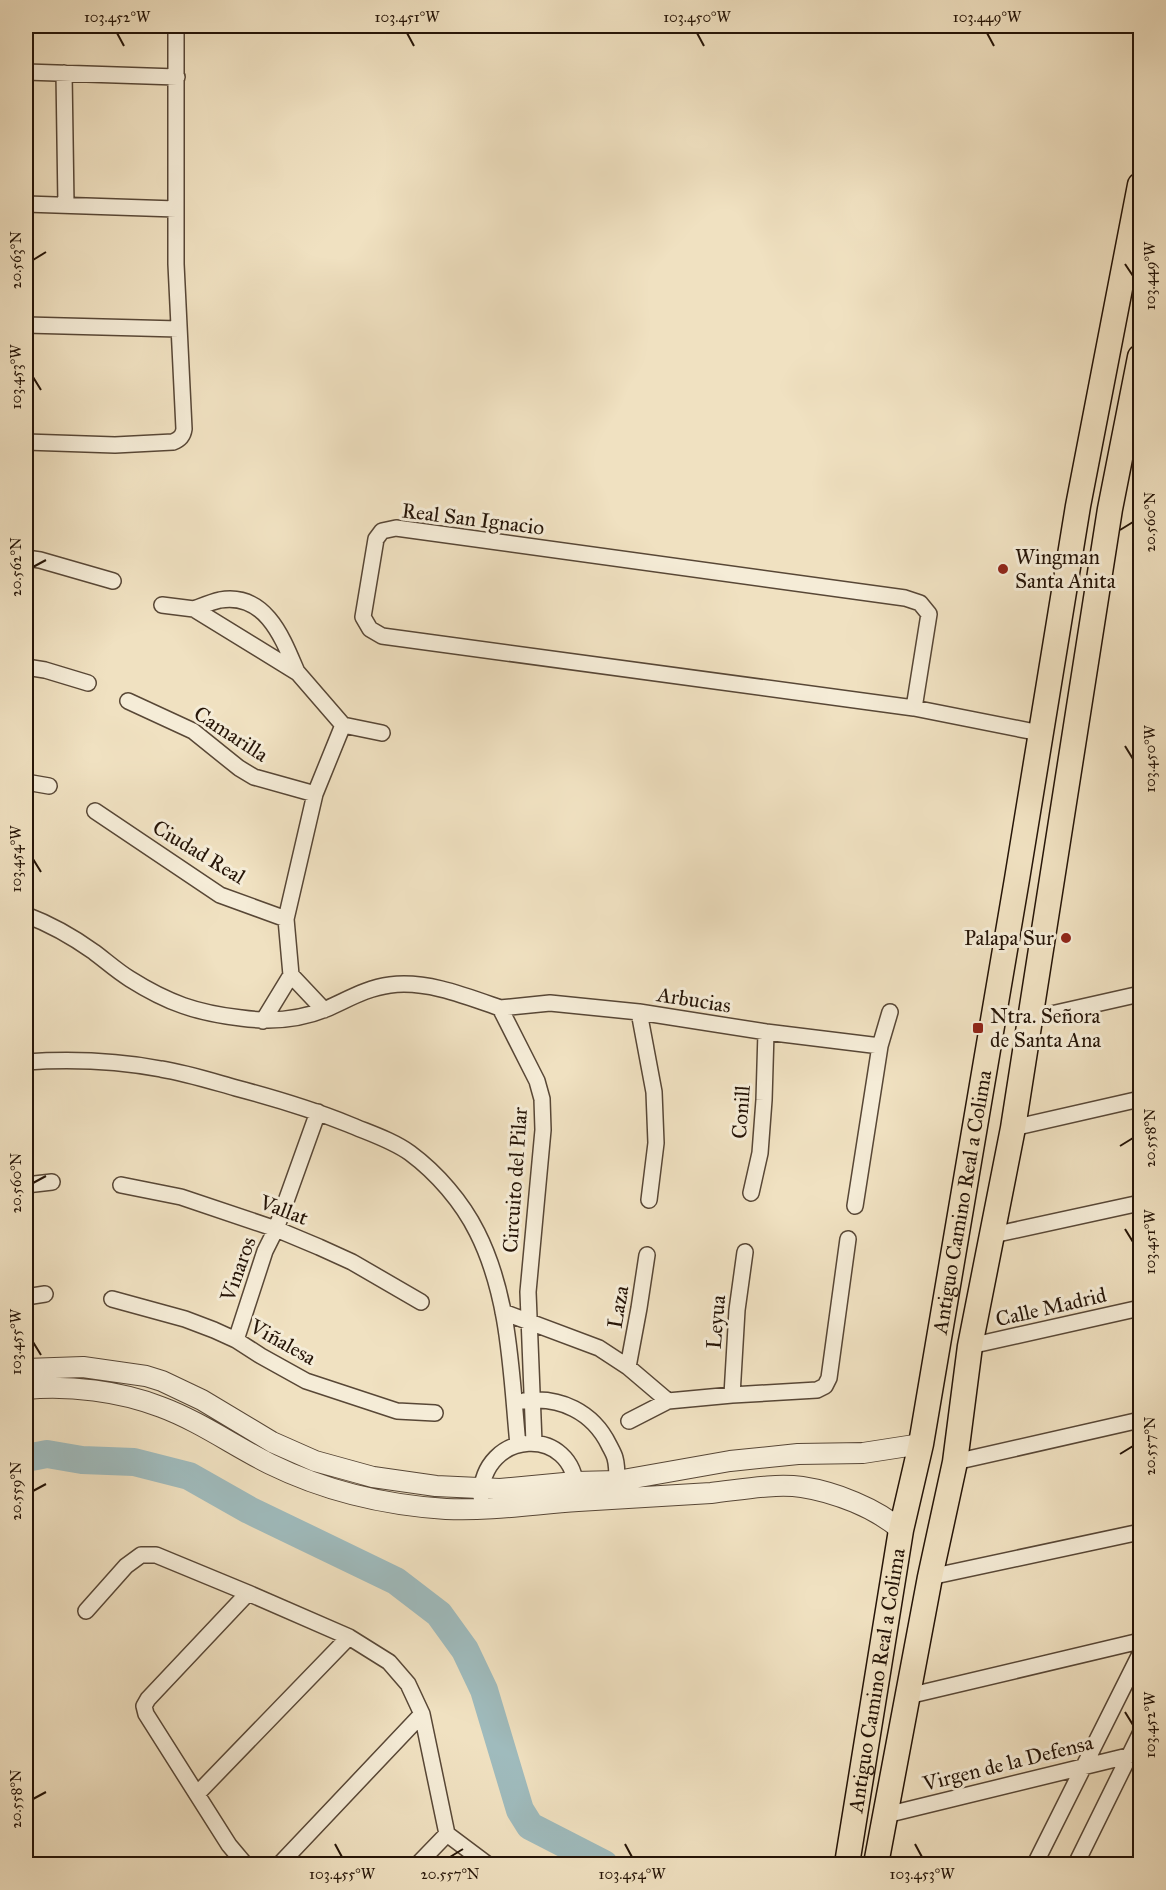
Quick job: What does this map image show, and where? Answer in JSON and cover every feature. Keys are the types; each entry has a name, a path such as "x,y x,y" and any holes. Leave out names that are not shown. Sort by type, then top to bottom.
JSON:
{"main road":[{"name":"Antiguo Camino Real a Colima","path":"847,1864 901,1530 921,1444 1078,506 1140,185"},
{"name":"Antiguo Camino Real a Colima","path":"876,1864 930,1577 955,1461 970,1346 1013,1128 1110,509 1140,357"},
{"path":"838,1864 863,1767"}],"street":[{"path":"26,442 115,445 173,442 179,440 183,435 176,264 176,26"},
{"path":"26,72 177,77"},
{"path":"64,73 66,205"},
{"path":"26,204 176,209"},
{"path":"26,325 179,329"},
{"name":"Real San Ignacio","path":"914,708 929,614 920,603 905,598 396,528 382,531 376,539 363,617 370,629 382,636 914,708 1040,734"},
{"path":"26,558 113,581"},
{"path":"194,609 218,600 231,599 246,602 264,613 279,631 298,673"},
{"path":"162,605 194,609 298,673 343,724 382,733"},
{"path":"26,667 45,670 88,683"},
{"name":"Camarilla","path":"129,701 193,731 238,768 254,777 315,794"},
{"path":"263,1020 291,975 286,920 315,794 343,724"},
{"path":"26,782 49,786"},
{"name":"Ciudad Real","path":"95,811 220,895 286,920"},
{"path":"26,915 76,940 130,979 169,1001 193,1010 263,1020 288,1019 324,1010 365,991 390,985 411,984 435,987 501,1008"},
{"path":"291,975 324,1010"},
{"path":"1029,1019 1140,994"},
{"name":"Arbucias","path":"501,1008 550,1003 639,1012 766,1032 880,1046"},
{"name":"Circuito del Pilar","path":"501,1008 532,1070 542,1099 543,1130 528,1292 534,1443"},
{"path":"639,1012 654,1092 656,1143 649,1200"},
{"path":"855,1206 880,1046 890,1012"},
{"name":"Conill","path":"751,1193 760,1153 766,1032"},
{"name":"Circuito del Pilar","path":"26,1062 126,1064 162,1069 253,1092 318,1112 386,1140 408,1152 447,1188 477,1232 492,1269 503,1312 515,1402 518,1445"},
{"path":"1013,1128 1140,1099"},
{"name":"Vinaros","path":"236,1340 258,1269 276,1229 318,1112"},
{"path":"26,1185 52,1182"},
{"name":"Vallat","path":"121,1185 181,1197 276,1229 351,1262 421,1302"},
{"path":"993,1235 1140,1203"},
{"path":"629,1421 668,1401 818,1390 825,1386 829,1378 848,1239"},
{"name":"Leyua","path":"732,1395 737,1310 745,1252"},
{"name":"Laza","path":"628,1367 647,1255"},
{"path":"26,1297 45,1294"},
{"name":"Viñalesa","path":"112,1299 185,1319 236,1340 306,1381 398,1411 435,1413"},
{"name":"Calle Madrid","path":"970,1346 1140,1308"},
{"path":"503,1312 599,1348 628,1367 668,1401"},
{"path":"26,1369 83,1367 146,1376 202,1400 272,1442 340,1469 481,1499"},
{"path":"26,1389 53,1388 104,1392 160,1406 271,1464 330,1488 366,1498 415,1506 448,1509 481,1499 576,1492 709,1493 785,1486 823,1492 869,1508 888,1518 901,1530"},
{"path":"515,1402 548,1400 580,1411 606,1438 615,1457 617,1481"},
{"path":"955,1461 1140,1420"},
{"path":"481,1499 483,1477 491,1463 502,1451 518,1445 534,1443 550,1447 563,1456 571,1467 576,1492"},
{"path":"576,1492 617,1481 730,1461 766,1456 863,1453 921,1444"},
{"path":"705,1466 709,1493"},
{"path":"930,1577 1140,1532"},
{"path":"86,1611 126,1566 141,1555 156,1555 349,1637 389,1662 408,1684 422,1714 447,1834 487,1864"},
{"path":"245,1864 229,1845 146,1714 144,1706 248,1593"},
{"path":"197,1794 349,1637"},
{"path":"908,1696 1140,1641"},
{"path":"1035,1864 1140,1654"},
{"path":"280,1864 422,1714"},
{"path":"1076,1864 1136,1754 1140,1734"},
{"name":"Virgen de la Defensa","path":"886,1815 1136,1754"},
{"path":"418,1864 447,1834"}],"waterway":[{"path":"26,1458 47,1454 82,1460 134,1462 189,1476 249,1510 396,1581 439,1614 465,1650 484,1690 520,1810 530,1826 604,1864"}],"place":[{"name":"Wingman Santa Anita","path":"1003,569"},
{"name":"Palapa Sur","path":"1066,938"},
{"name":"Ntra. Señora de Santa Ana","path":"978,1028"}]}
